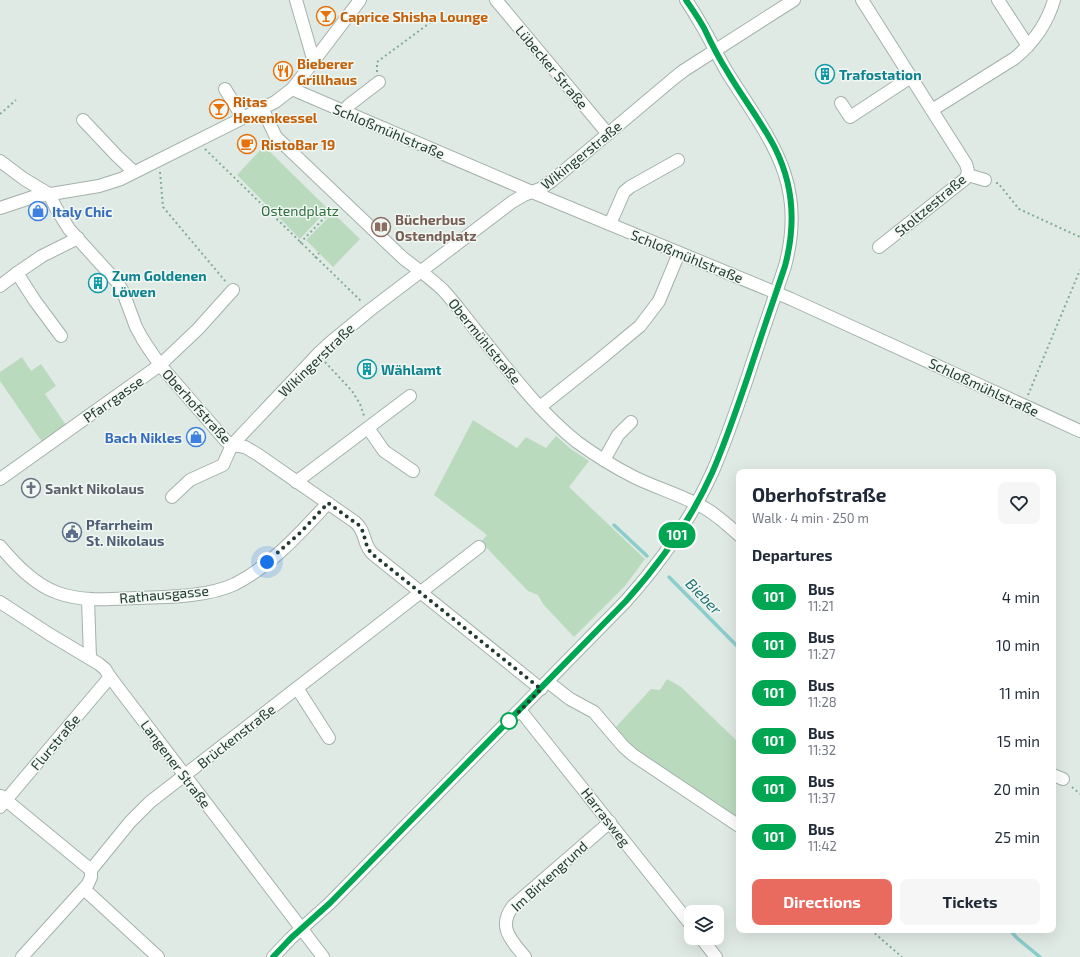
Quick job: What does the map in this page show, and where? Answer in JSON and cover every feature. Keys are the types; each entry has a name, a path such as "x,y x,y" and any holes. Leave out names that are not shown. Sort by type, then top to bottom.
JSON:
{"street":[{"path":"296,0 314,62"},
{"path":"0,208 33,196 99,186 114,181 280,99 292,89 314,62 360,0"},
{"name":"Lübecker Straße","path":"496,0 608,134"},
{"path":"273,957 330,903 638,589 668,548 696,504 712,473 728,435 787,258 791,239 792,210 788,185 775,148 715,51 703,27 686,0"},
{"name":"Wikingerstraße","path":"232,445 318,354 370,310 512,202 542,188 553,180 683,71 794,0"},
{"name":"Stoltzestraße","path":"862,0 966,164 968,171 968,175 965,179 879,247"},
{"path":"998,0 1028,46"},
{"path":"932,110 1015,58 1037,35 1044,24 1054,0"},
{"path":"841,103 850,117 911,78"},
{"path":"344,111 349,105 379,82"},
{"path":"225,89 242,118"},
{"name":"Schloßmühlstraße","path":"292,89 532,192 776,293 1080,431"},
{"name":"Obermühlstraße","path":"262,108 276,137 403,258 421,270 438,285 540,407 566,432 587,449 604,460 633,477 696,504 726,523 736,532"},
{"path":"83,120 134,172"},
{"path":"610,224 626,190 678,160"},
{"path":"0,161 24,179 49,194"},
{"path":"968,175 985,180"},
{"name":"Oberhofstraße","path":"49,194 62,219 118,283 142,338 160,365 226,441 232,445 242,446 250,450 360,526 368,550 544,685 594,712 623,746 633,755 736,824"},
{"path":"0,286 42,256 78,238"},
{"path":"540,407 640,326 659,301 679,253"},
{"path":"17,273 35,301 61,336"},
{"name":"Pfarrgasse","path":"0,479 160,365 198,329 233,290"},
{"path":"296,482 410,396"},
{"path":"604,460 618,435 631,422"},
{"path":"368,428 384,451 413,471"},
{"path":"172,497 190,480 224,465 232,445"},
{"name":"Rathausgasse","path":"0,546 11,559 40,584 58,593 69,596 88,599 185,596 234,584 260,568 301,532 328,503"},
{"name":"Brückenstraße","path":"84,889 90,880 91,870 135,816 150,802 479,547"},
{"path":"88,599 90,658"},
{"name":"Langener Straße","path":"0,602 102,667 324,957"},
{"name":"Flurstraße","path":"2,801 110,677"},
{"path":"297,688 328,738"},
{"name":"Harrasweg","path":"520,710 684,916"},
{"path":"2,801 91,870"},
{"name":"Im Birkengrund","path":"525,957 510,939 505,928 506,918 510,910 610,822"},
{"path":"22,957 84,889 158,957"},
{"path":"707,945 716,957"}],"path":[{"path":"379,82 376,77 377,62 431,22"},
{"path":"0,114 16,100"},
{"path":"196,141 370,310"},
{"path":"156,161 160,169 163,207 233,290"},
{"path":"985,180 998,183 1019,209 1080,237"},
{"path":"300,243 342,200"},
{"path":"315,258 319,253"},
{"path":"1024,406 1080,270"},
{"path":"318,354 352,391 360,404 368,428"},
{"path":"874,933 902,957"}],"green space":[{"name":"Ostendplatz","path":"264,146 328,209 300,239 237,175"},
{"path":"333,213 360,239 333,267 306,240"},
{"path":"22,357 31,371 41,364 56,386 45,394 66,425 42,442 0,381 0,372"},
{"path":"473,420 517,448 526,437 546,448 556,436 571,449 589,461 569,487 645,559 625,586 574,637 543,604 538,595 528,591 481,542 487,535 434,495"},
{"path":"667,679 681,687 736,740 736,819 634,751 615,728 651,689 660,690"}],"waterway":[{"name":"Bieber","path":"614,525 647,556"},
{"name":"Bieber","path":"669,577 736,645"},
{"name":"Bieber","path":"1013,933 1040,957"}],"bus line":[{"name":"101","path":"273,957 291,938 330,903 638,589 679,532 712,473 728,435 785,266 791,239 792,210 786,176 775,148 726,70 703,27 686,0"}],"place":[{"name":"Caprice Shisha Lounge","path":"326,16"},
{"name":"Bieberer Grillhaus","path":"283,71"},
{"name":"Trafostation","path":"825,74"},
{"name":"Ritas Hexenkessel","path":"219,109"},
{"name":"RistoBar 19","path":"247,144"},
{"name":"Italy Chic","path":"38,211"},
{"name":"Bücherbus Ostendplatz","path":"381,227"},
{"name":"Zum Goldenen Löwen","path":"98,283"},
{"name":"Wählamt","path":"367,369"},
{"name":"Bach Nikles","path":"196,437"},
{"name":"Sankt Nikolaus","path":"31,488"},
{"name":"Pfarrheim St. Nikolaus","path":"72,532"}],"route":[{"path":"267,562 301,532 328,503 360,526 368,550 372,554 541,689 509,721"}]}
